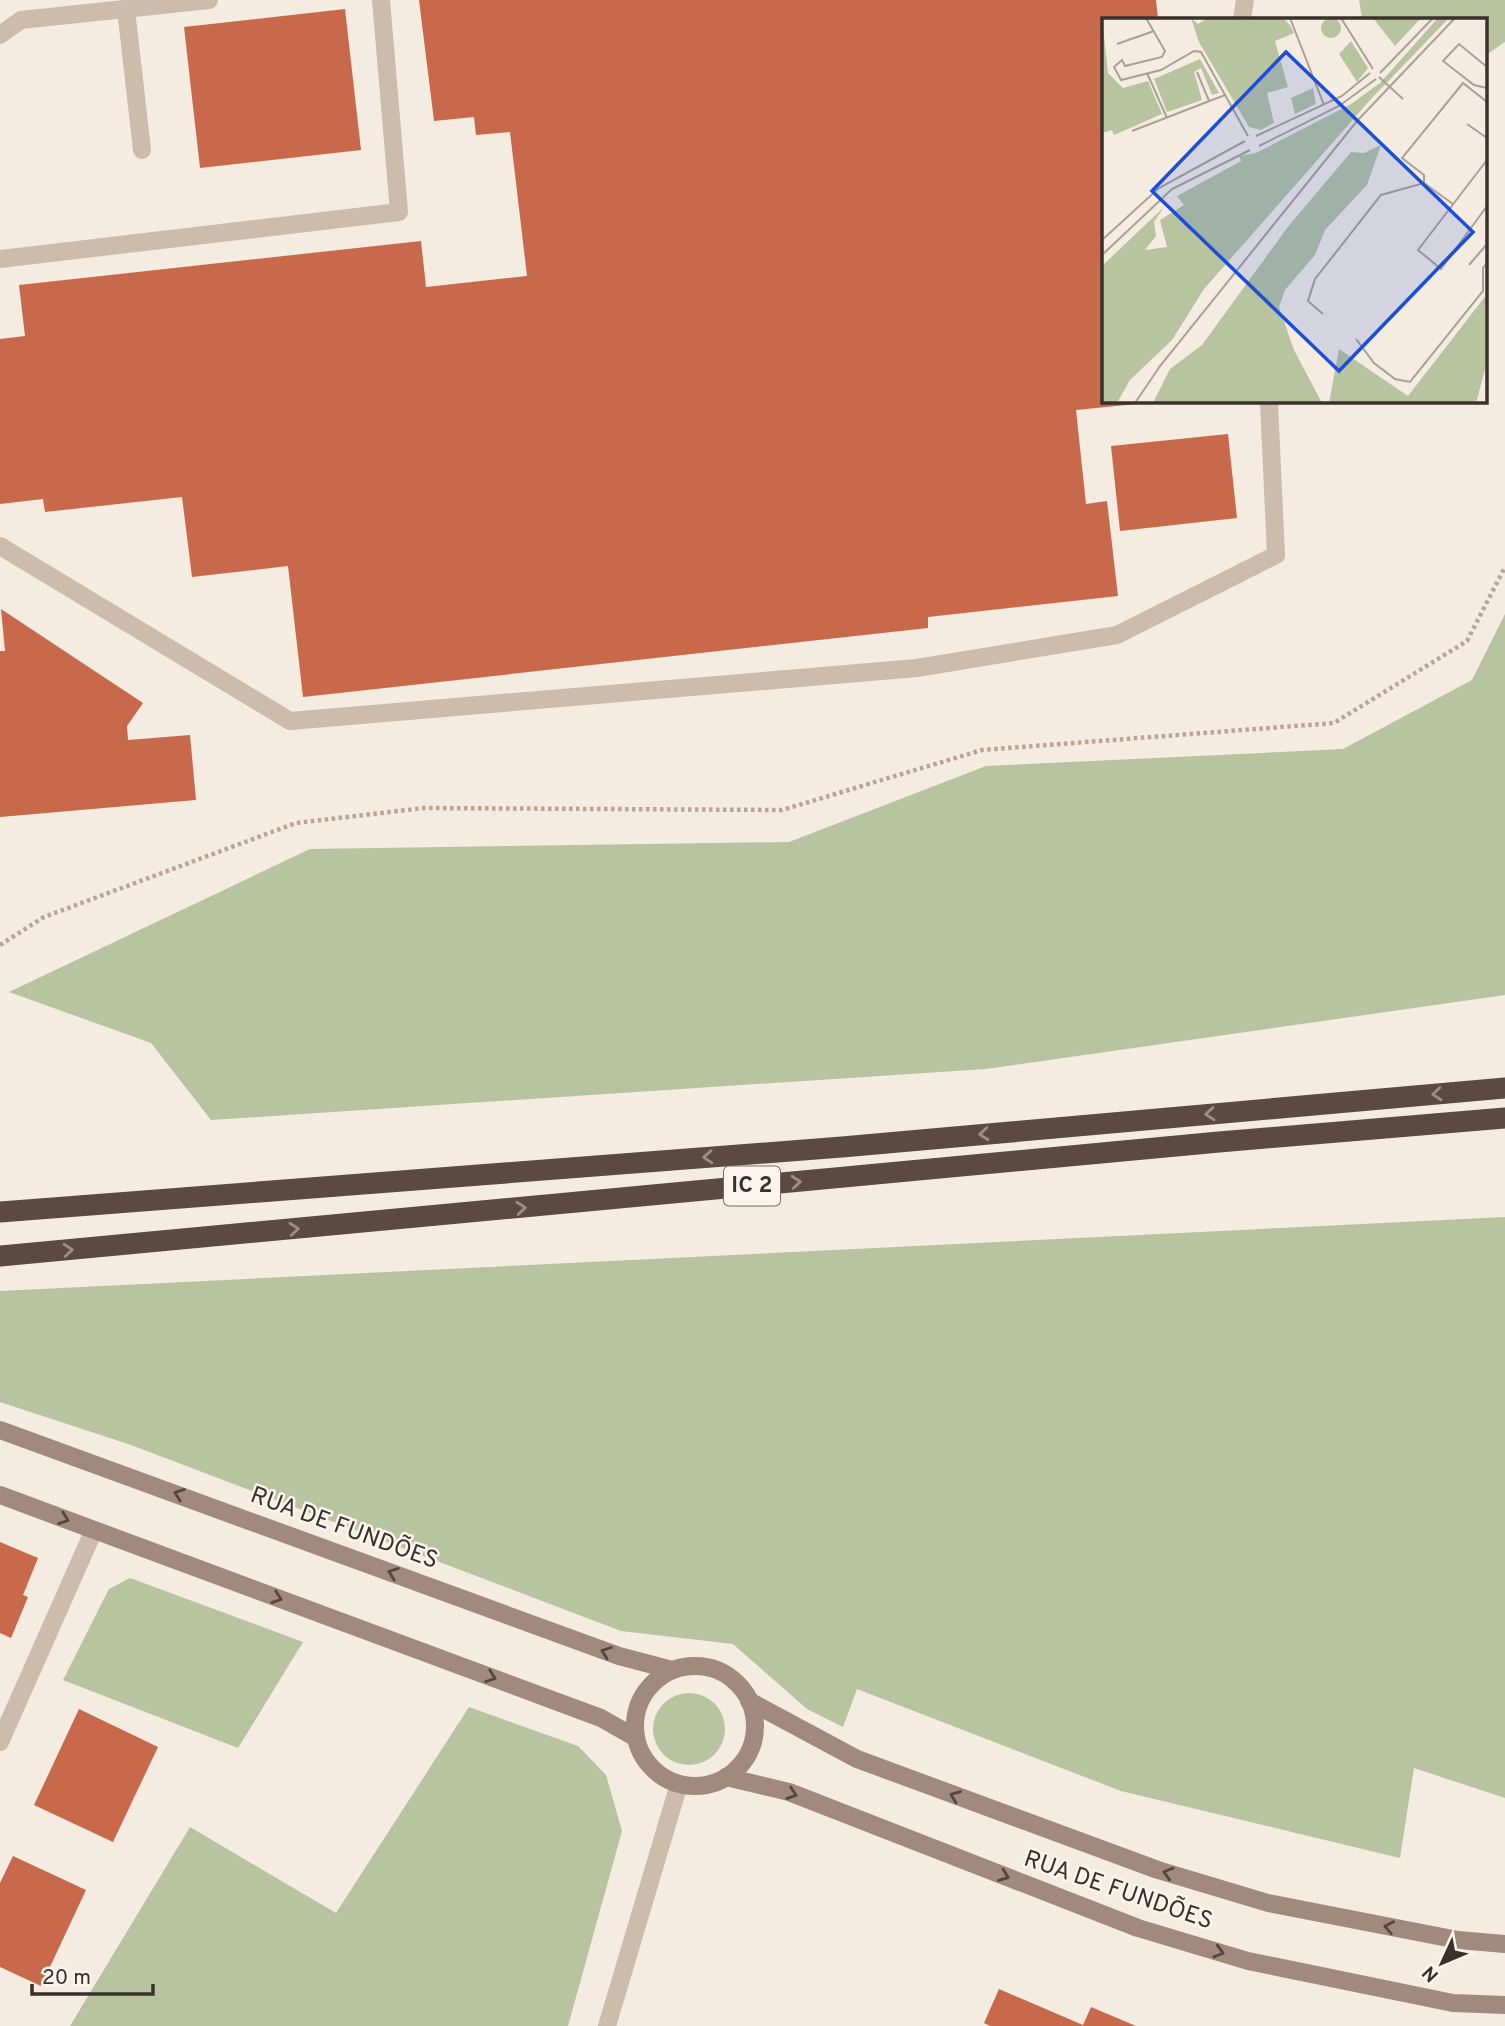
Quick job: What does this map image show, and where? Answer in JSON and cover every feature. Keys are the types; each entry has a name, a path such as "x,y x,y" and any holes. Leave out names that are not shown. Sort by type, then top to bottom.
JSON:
{"highway":[{"name":"IC 2","path":"0,1212 842,1147 1505,1088"},
{"name":"IC 2","path":"0,1256 1505,1118"}],"main road":[{"name":"RUA DE FUNDÕES","path":"0,1430 619,1656 672,1670 690,1665 717,1671 740,1685 749,1701 857,1759 1158,1870 1268,1903 1458,1940 1505,1944"},
{"path":"0,1495 601,1718 636,1738"},
{"path":"672,1670 654,1681 642,1697 635,1717 636,1738 641,1754 651,1767 679,1784"},
{"path":"726,1777 740,1766 755,1735 749,1701"},
{"name":"RUA DE FUNDÕES","path":"679,1784 704,1785 726,1777 789,1792 1150,1932 1248,1961 1453,2003 1505,2005"}],"street":[{"path":"0,34 21,20 209,0"},
{"path":"0,259 399,212 381,0"},
{"path":"1242,18 1245,0"},
{"path":"126,9 142,150"},
{"path":"0,546 290,721 917,668 1117,635 1276,555 1269,403"},
{"path":"0,1742 94,1530"},
{"path":"607,2026 679,1784"}],"path":[{"path":"0,945 44,917 296,823 424,808 782,810 982,750 1334,723 1467,641 1505,567"}],"green space":[{"path":"1359,0 1505,0 1505,42 1488,54 1488,18 1362,18"},
{"path":"1505,614 1505,995 986,1069 211,1120 151,1043 9,992 310,849 789,842 986,766 1343,749 1472,680"},
{"path":"1505,1217 1505,1798 1414,1768 1400,1858 1121,1791 857,1689 843,1727 807,1709 733,1644 621,1631 131,1445 0,1402 0,1291"},
{"path":"130,1578 303,1642 238,1748 63,1680 109,1589"},
{"path":"689,1693 709,1699 719,1709 725,1729 719,1749 709,1759 689,1765 669,1759 659,1749 653,1729 659,1709 669,1699"},
{"path":"469,1707 578,1746 606,1775 622,1831 568,2026 70,2026 190,1827 336,1913"}],"building":[{"path":"419,0 1156,0 1158,18 1102,18 1102,402 1146,403 1076,410 1086,504 1107,501 1118,596 928,617 928,628 303,697 288,566 192,577 182,497 45,512 43,499 0,504 0,339 25,336 19,285 421,241 426,287 527,276 510,132 476,135 474,117 434,121"},
{"path":"345,9 361,150 200,168 184,27"},
{"path":"1228,434 1237,518 1120,531 1111,446"},
{"path":"1,609 143,703 127,726 128,740 190,735 196,800 0,817 0,651 5,651"},
{"path":"0,1542 38,1558 23,1595 28,1597 11,1638 0,1633"},
{"path":"79,1709 158,1747 113,1842 34,1805"},
{"path":"13,1856 86,1890 41,1986 0,1967 0,1883"},
{"path":"999,1989 1083,2025 1091,2007 1136,2026 990,2026 984,2023"}]}
